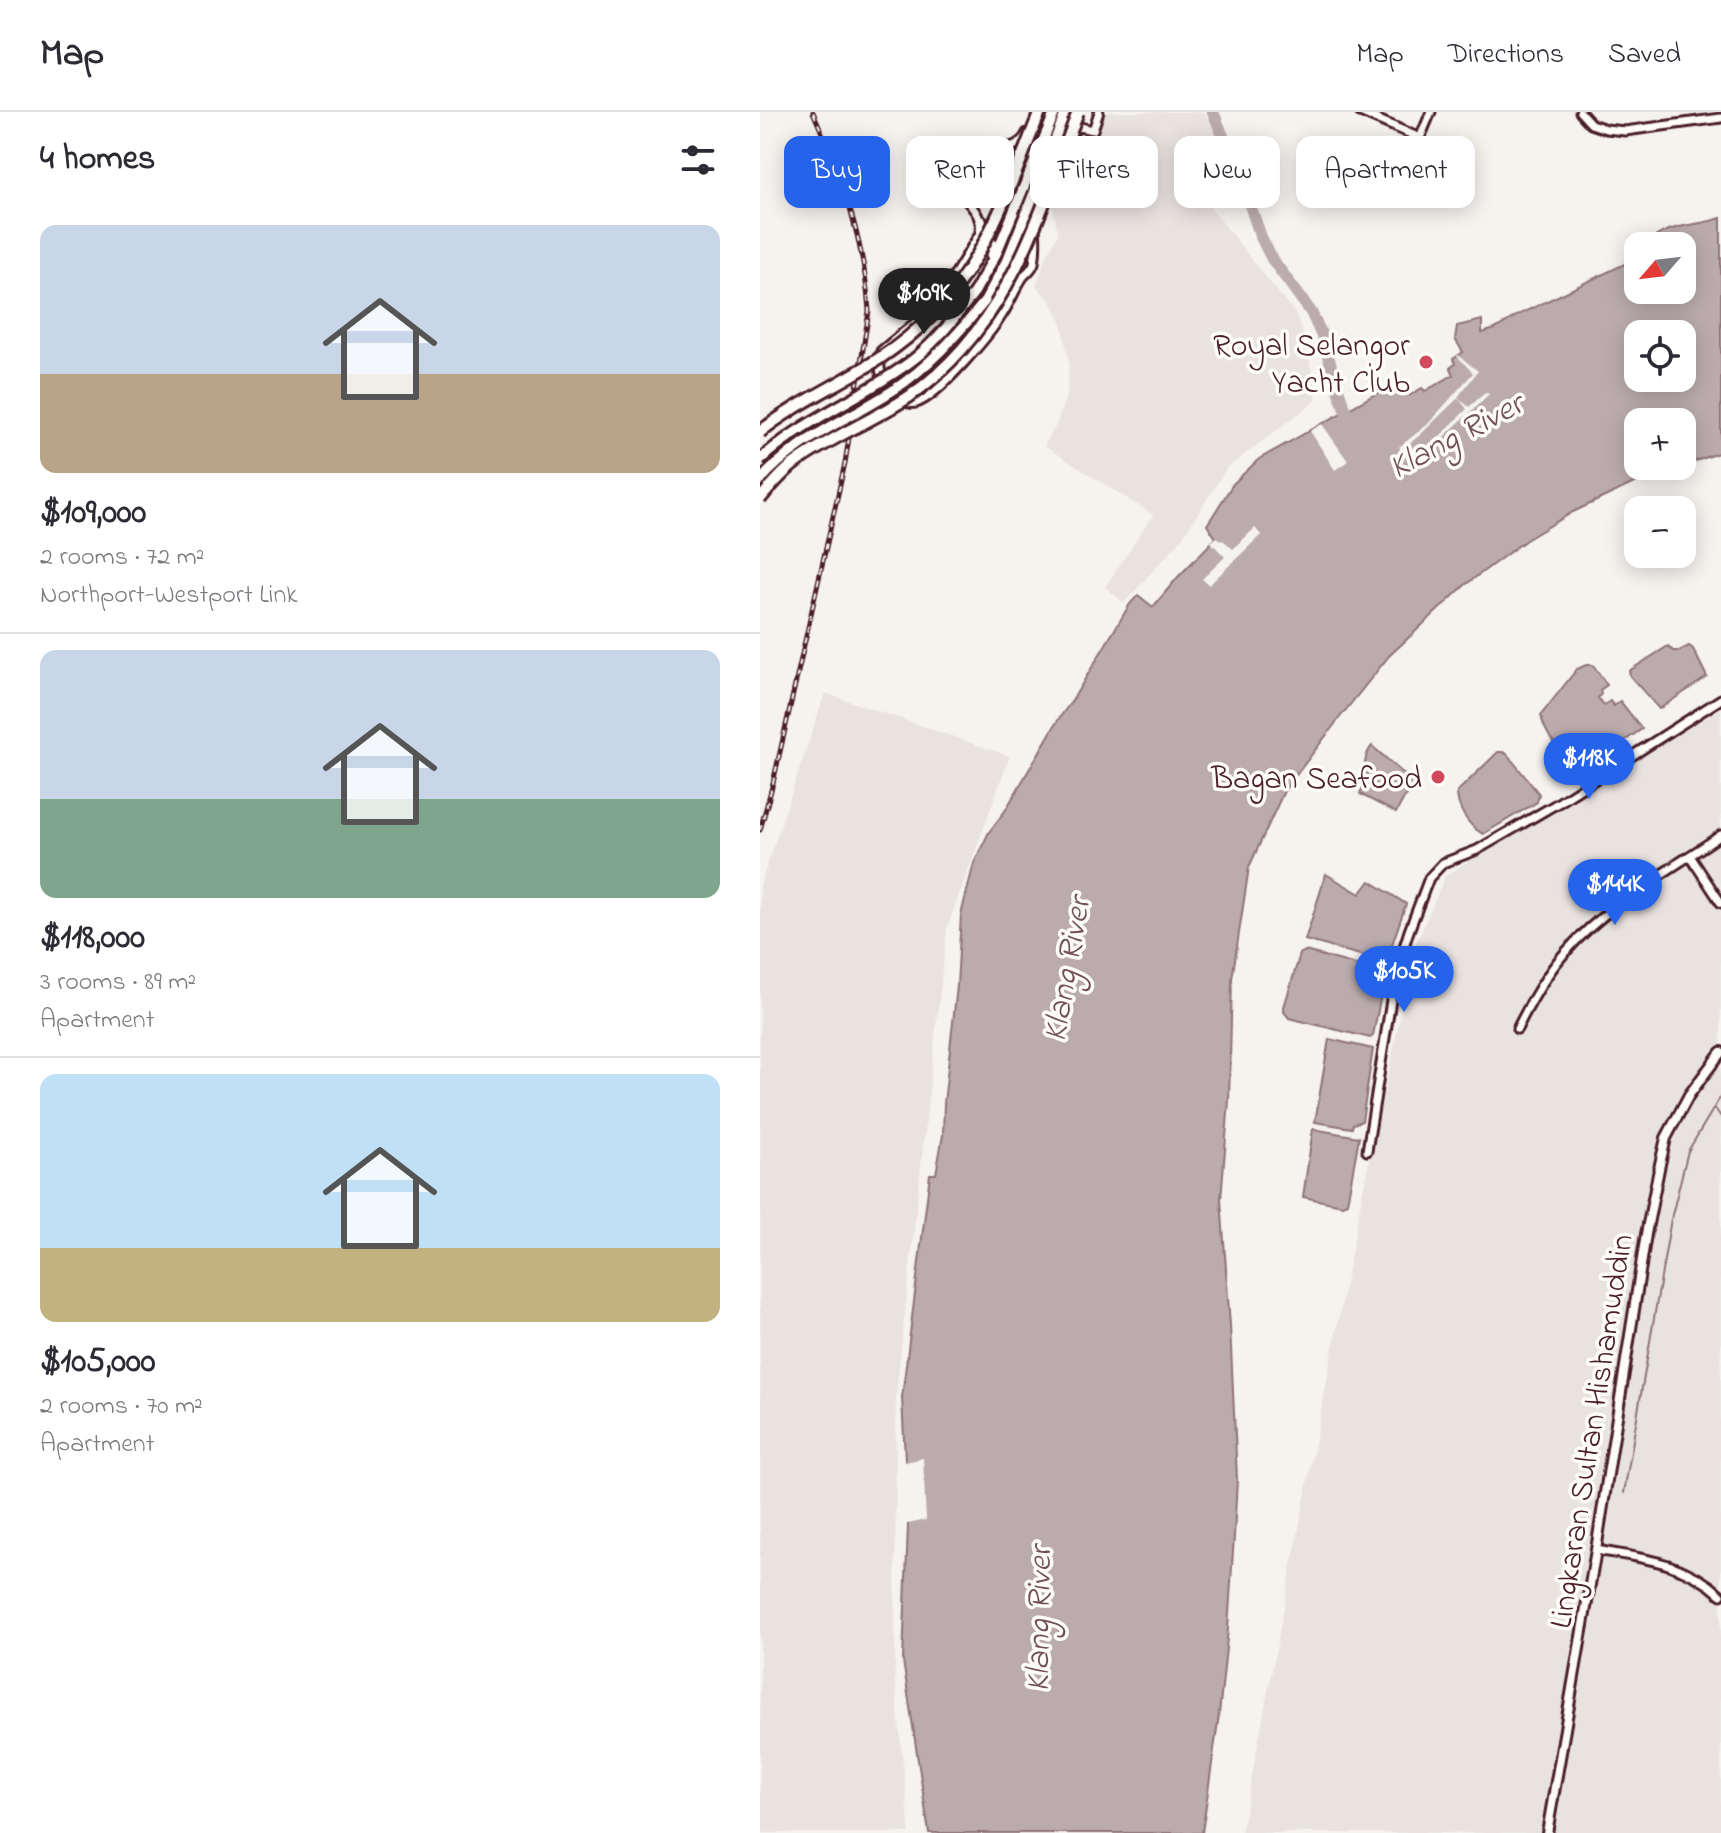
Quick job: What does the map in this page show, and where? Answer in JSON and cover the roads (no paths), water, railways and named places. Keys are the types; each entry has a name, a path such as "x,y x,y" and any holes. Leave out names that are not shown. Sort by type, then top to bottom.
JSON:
{"main road":[{"path":"760,432 900,343 933,316 979,255 1038,112"},
{"path":"1046,136 1055,112"},
{"path":"1057,136 1066,112"},
{"path":"760,499 794,464 907,398 930,381 974,336 995,307 1019,261 1078,112"},
{"path":"760,460 793,433 869,390 915,358 938,337 975,291 996,254 1030,174"},
{"path":"760,481 786,455 892,391 952,342 985,301 1030,206"},
{"path":"981,221 994,248 984,274"}],"street":[{"path":"1014,145 1025,139 1038,112"},
{"path":"1065,136 1080,127 1093,130 1099,112"},
{"path":"1360,112 1420,138 1431,112"},
{"path":"1580,112 1591,124 1625,131 1721,118"},
{"path":"972,208 981,221 979,235 949,284 916,322 881,351 879,372 895,398 910,404 920,402 947,380 980,346 1033,267 1036,245 1034,208"},
{"path":"1367,1151 1395,975 1434,871 1443,863 1477,850 1558,803 1721,699"},
{"path":"1517,1029 1534,996 1561,957 1596,921 1642,886 1721,835"},
{"path":"1690,856 1721,903"},
{"name":"Lingkaran Sultan Hishamuddin","path":"1547,1833 1660,1164 1666,1138 1684,1103 1721,1052"},
{"path":"1596,1550 1671,1566 1695,1575 1721,1595"}],"water":[{"name":"Klang River","path":"1721,218 1721,452 1696,461 1696,408 1624,408 1624,480 1643,480 1573,512 1526,540 1465,585 1389,656 1284,791 1249,867 1232,979 1229,1101 1221,1199 1237,1479 1228,1629 1202,1833 929,1833 903,1661 908,1524 902,1397 930,1174 936,1174 943,1135 961,915 974,863 989,832 1005,811 1130,604 1138,595 1153,607 1216,538 1207,525 1233,484 1259,459 1381,391 1396,388 1401,395 1408,391 1410,395 1422,388 1425,391 1453,375 1450,368 1455,364 1453,359 1463,352 1455,339 1457,326 1482,320 1482,333 1495,329 1624,264 1624,304 1696,304 1696,232 1664,232"},
{"path":"1668,646 1673,651 1689,646 1693,649 1707,677 1659,709 1629,671"},
{"path":"1593,665 1607,685 1600,690 1598,698 1604,705 1610,701 1614,706 1620,701 1642,729 1581,770 1556,746 1541,715 1577,669"},
{"path":"1372,746 1415,787 1396,813 1360,794 1367,776 1365,761"},
{"path":"1498,752 1507,754 1539,794 1537,802 1483,834 1464,816 1457,792"},
{"path":"1326,874 1360,894 1370,881 1406,904 1386,962 1305,940"},
{"path":"1305,951 1382,972 1384,979 1373,1036 1370,1038 1289,1018 1284,1012 1300,954"},
{"path":"1329,1039 1373,1049 1362,1121 1353,1124 1352,1128 1315,1122"},
{"path":"1313,1129 1359,1137 1347,1203 1342,1205 1303,1197"}],"waterway":[{"path":"1213,112 1261,237 1272,259 1311,312 1323,338 1351,425"},
{"path":"1624,1493 1671,1219 1688,1151 1721,1096"},
{"path":"1714,1107 1721,1117"}],"railway":[{"path":"760,830 845,463 869,311 862,259 850,209 813,112"}],"place":[{"name":"Royal Selangor Yacht Club","path":"1426,362"},
{"name":"Bagan Seafood","path":"1438,777"}]}
